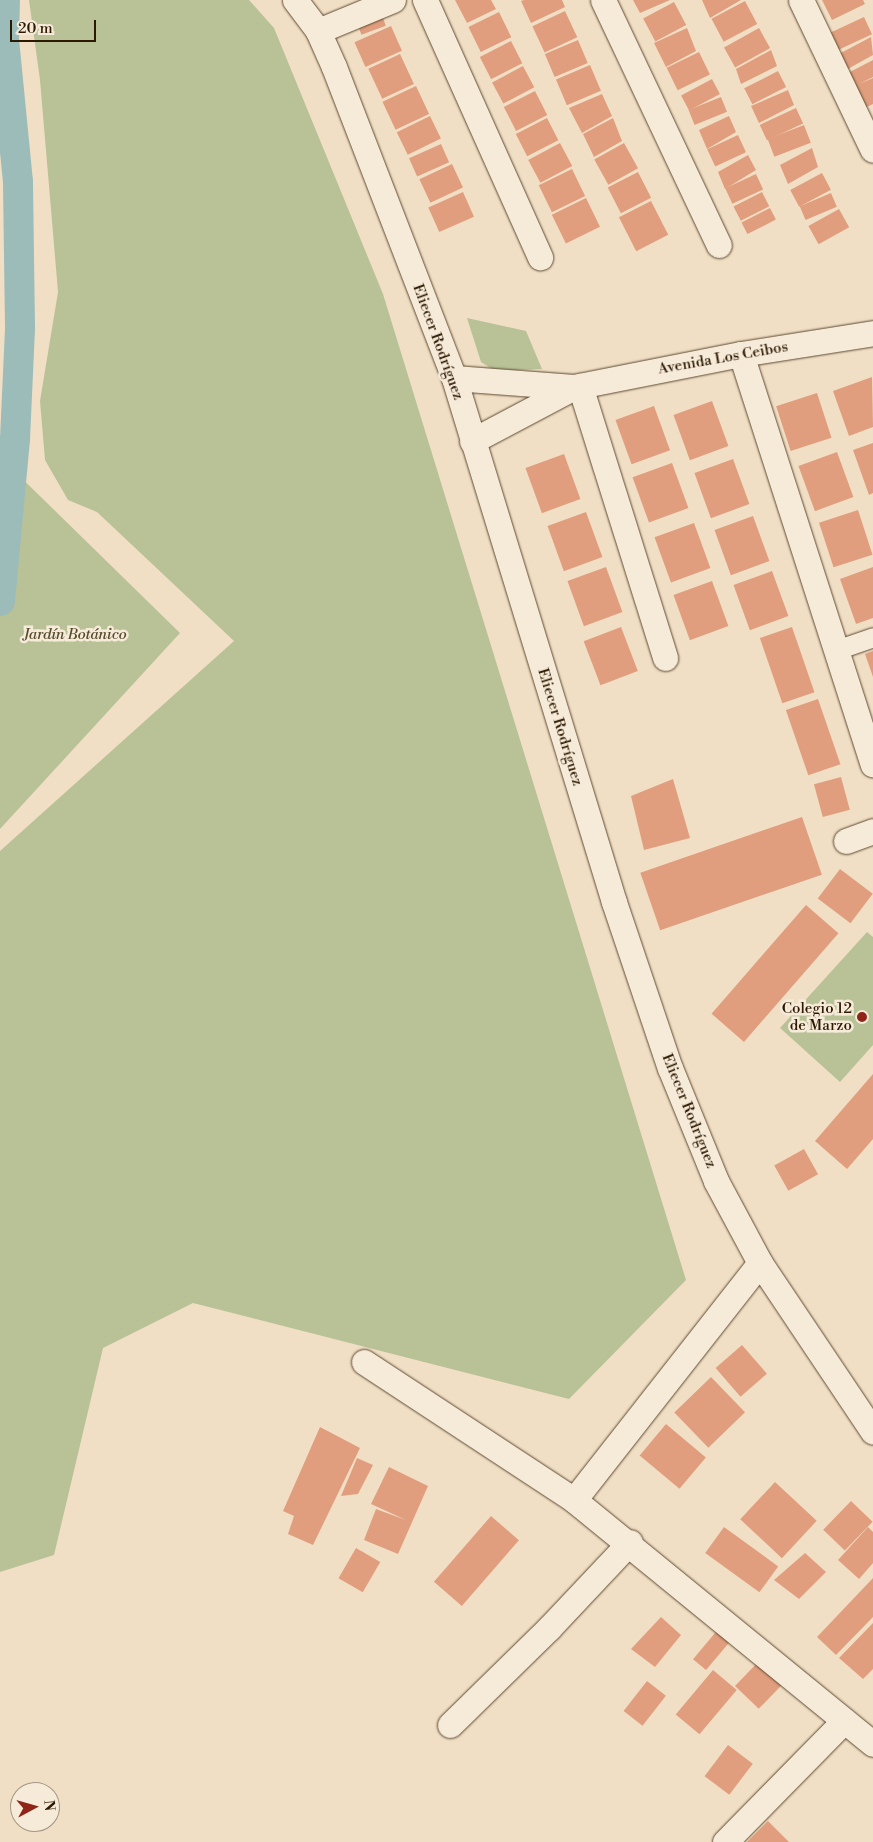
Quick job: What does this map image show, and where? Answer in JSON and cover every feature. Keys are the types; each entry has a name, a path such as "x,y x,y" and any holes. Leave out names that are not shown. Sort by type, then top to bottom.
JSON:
{"street":[{"name":"Eliecer Rodríguez","path":"295,0 318,31 454,378 614,902 670,1068 716,1181 760,1263 873,1432"},
{"path":"318,31 393,0"},
{"path":"425,0 540,257"},
{"path":"602,0 719,245"},
{"path":"801,0 873,150"},
{"name":"Avenida Los Ceibos","path":"577,387 741,354 873,333"},
{"path":"741,354 873,764"},
{"path":"454,378 577,387"},
{"path":"472,441 577,387"},
{"path":"577,387 665,658"},
{"path":"836,650 873,637"},
{"path":"846,841 873,831"},
{"path":"574,1500 760,1263"},
{"path":"364,1362 574,1500 630,1542 873,1744"},
{"path":"450,1725 549,1628 630,1542"},
{"path":"725,1842 844,1721"}],"green space":[{"path":"29,0 249,0 274,28 383,294 686,1280 569,1399 193,1303 103,1348 54,1555 0,1572 0,851 234,641 97,512 68,500 45,460 40,401 58,292 40,80"},
{"path":"467,318 526,331 542,369 495,371 481,362"},
{"name":"Jardín Botánico","path":"0,457 180,633 0,829"},
{"name":"Colegio 12 de Marzo","path":"867,932 873,937 873,1045 840,1082 780,1028"}],"building":[{"path":"455,0 491,0 496,9 467,23"},
{"path":"562,0 565,7 531,23 521,1"},
{"path":"633,0 670,0 640,13"},
{"path":"702,0 741,0 710,18"},
{"path":"822,0 863,0 865,4 832,20"},
{"path":"745,1 757,24 724,42 711,19"},
{"path":"674,2 686,25 655,41 643,18"},
{"path":"379,7 386,26 361,35 355,16"},
{"path":"565,11 577,37 545,52 532,26"},
{"path":"499,12 511,37 481,52 468,27"},
{"path":"864,17 872,34 835,52 827,34"},
{"path":"391,26 402,51 365,67 354,42"},
{"path":"687,28 696,51 666,67 654,43"},
{"path":"759,28 770,48 735,68 724,47"},
{"path":"871,37 873,55 844,71 837,55"},
{"path":"578,40 588,63 555,77 545,54"},
{"path":"511,41 522,63 491,79 480,57"},
{"path":"771,50 777,66 741,84 736,69"},
{"path":"699,52 710,74 678,90 667,68"},
{"path":"400,54 414,84 382,99 368,69"},
{"path":"873,60 873,77 859,84 873,78 873,104 862,109 846,74"},
{"path":"590,65 601,91 567,105 556,79"},
{"path":"523,66 534,87 503,104 492,82"},
{"path":"778,71 786,87 752,104 744,88"},
{"path":"712,79 720,94 689,110 681,95"},
{"path":"416,86 429,114 396,130 382,102"},
{"path":"788,90 794,105 759,123 751,106"},
{"path":"535,91 547,115 516,131 504,107"},
{"path":"602,94 612,116 582,133 569,108"},
{"path":"721,97 727,112 695,125 689,110"},
{"path":"796,108 803,123 767,140 760,125"},
{"path":"430,116 441,138 408,155 397,132"},
{"path":"729,116 736,132 707,149 699,130"},
{"path":"547,118 558,140 527,156 516,134"},
{"path":"613,118 622,141 594,157 583,134"},
{"path":"804,125 811,143 774,157 768,139"},
{"path":"738,135 746,152 715,167 707,149"},
{"path":"560,143 572,166 540,183 528,160"},
{"path":"624,143 638,168 608,185 594,159"},
{"path":"441,144 449,162 417,177 409,158"},
{"path":"812,148 818,167 788,184 780,165"},
{"path":"748,155 756,170 725,189 718,172"},
{"path":"452,164 463,188 430,203 419,179"},
{"path":"572,169 585,196 552,212 539,185"},
{"path":"638,172 651,198 621,213 608,187"},
{"path":"822,173 831,190 799,207 790,190"},
{"path":"756,174 763,189 732,204 725,188"},
{"path":"463,192 474,217 439,232 428,207"},
{"path":"762,192 769,206 741,221 733,207"},
{"path":"831,193 837,207 806,220 800,206"},
{"path":"586,198 600,227 566,243 552,215"},
{"path":"651,201 668,235 636,251 619,217"},
{"path":"770,208 776,220 747,234 741,223"},
{"path":"839,209 849,227 819,244 808,226"},
{"path":"872,377 873,427 849,436 833,391"},
{"path":"817,393 832,438 791,451 776,406"},
{"path":"712,401 728,446 690,460 673,415"},
{"path":"654,406 670,450 632,464 615,420"},
{"path":"873,443 873,493 869,495 853,450"},
{"path":"837,452 853,497 815,511 798,466"},
{"path":"564,454 580,499 542,513 525,468"},
{"path":"733,459 749,504 711,518 694,473"},
{"path":"672,463 688,508 649,522 633,477"},
{"path":"858,510 873,555 834,567 819,523"},
{"path":"586,512 602,557 564,571 547,526"},
{"path":"753,516 769,561 731,575 714,530"},
{"path":"694,523 710,568 671,582 655,537"},
{"path":"606,567 622,612 584,626 567,581"},
{"path":"873,567 873,618 856,624 840,579"},
{"path":"772,571 788,616 750,630 733,585"},
{"path":"712,581 728,626 690,640 673,595"},
{"path":"621,627 638,671 601,685 584,641"},
{"path":"792,627 814,692 782,703 760,638"},
{"path":"873,651 873,677 865,654"},
{"path":"818,699 840,764 808,775 786,710"},
{"path":"841,777 850,810 823,817 814,784"},
{"path":"673,779 690,838 644,850 631,796"},
{"path":"802,817 822,875 660,930 640,873"},
{"path":"840,869 873,894 850,923 818,899"},
{"path":"806,905 838,933 744,1042 712,1014"},
{"path":"873,1074 873,1139 847,1169 815,1141"},
{"path":"804,1149 818,1174 788,1191 774,1165"},
{"path":"742,1345 767,1374 741,1397 716,1368"},
{"path":"711,1377 745,1412 708,1448 674,1412"},
{"path":"666,1424 706,1457 679,1489 640,1455"},
{"path":"320,1427 360,1448 313,1545 288,1534 294,1516 283,1511"},
{"path":"357,1458 373,1465 358,1494 341,1496"},
{"path":"389,1467 428,1486 398,1554 364,1540 376,1509 406,1520 371,1504"},
{"path":"775,1482 817,1521 782,1558 740,1519"},
{"path":"851,1501 873,1522 845,1551 823,1530"},
{"path":"491,1516 519,1540 462,1606 434,1582"},
{"path":"724,1527 778,1566 759,1592 705,1553"},
{"path":"868,1527 873,1532 873,1563 859,1579 838,1560"},
{"path":"356,1548 380,1562 363,1592 339,1578"},
{"path":"805,1553 826,1572 799,1599 774,1580"},
{"path":"873,1578 873,1617 836,1655 817,1637"},
{"path":"661,1617 681,1635 655,1667 631,1649"},
{"path":"873,1623 873,1669 863,1679 839,1658"},
{"path":"720,1627 733,1638 706,1670 693,1659"},
{"path":"760,1660 784,1683 759,1709 735,1686"},
{"path":"713,1670 737,1690 699,1734 676,1714"},
{"path":"647,1681 666,1696 643,1726 624,1711"},
{"path":"728,1745 753,1764 729,1795 705,1776"},
{"path":"768,1821 789,1842 747,1842"}],"waterway":[{"path":"0,601 15,439 20,327 18,182 4,40 5,0"}],"place":[{"name":"Colegio 12 de Marzo","path":"862,1017"}]}
